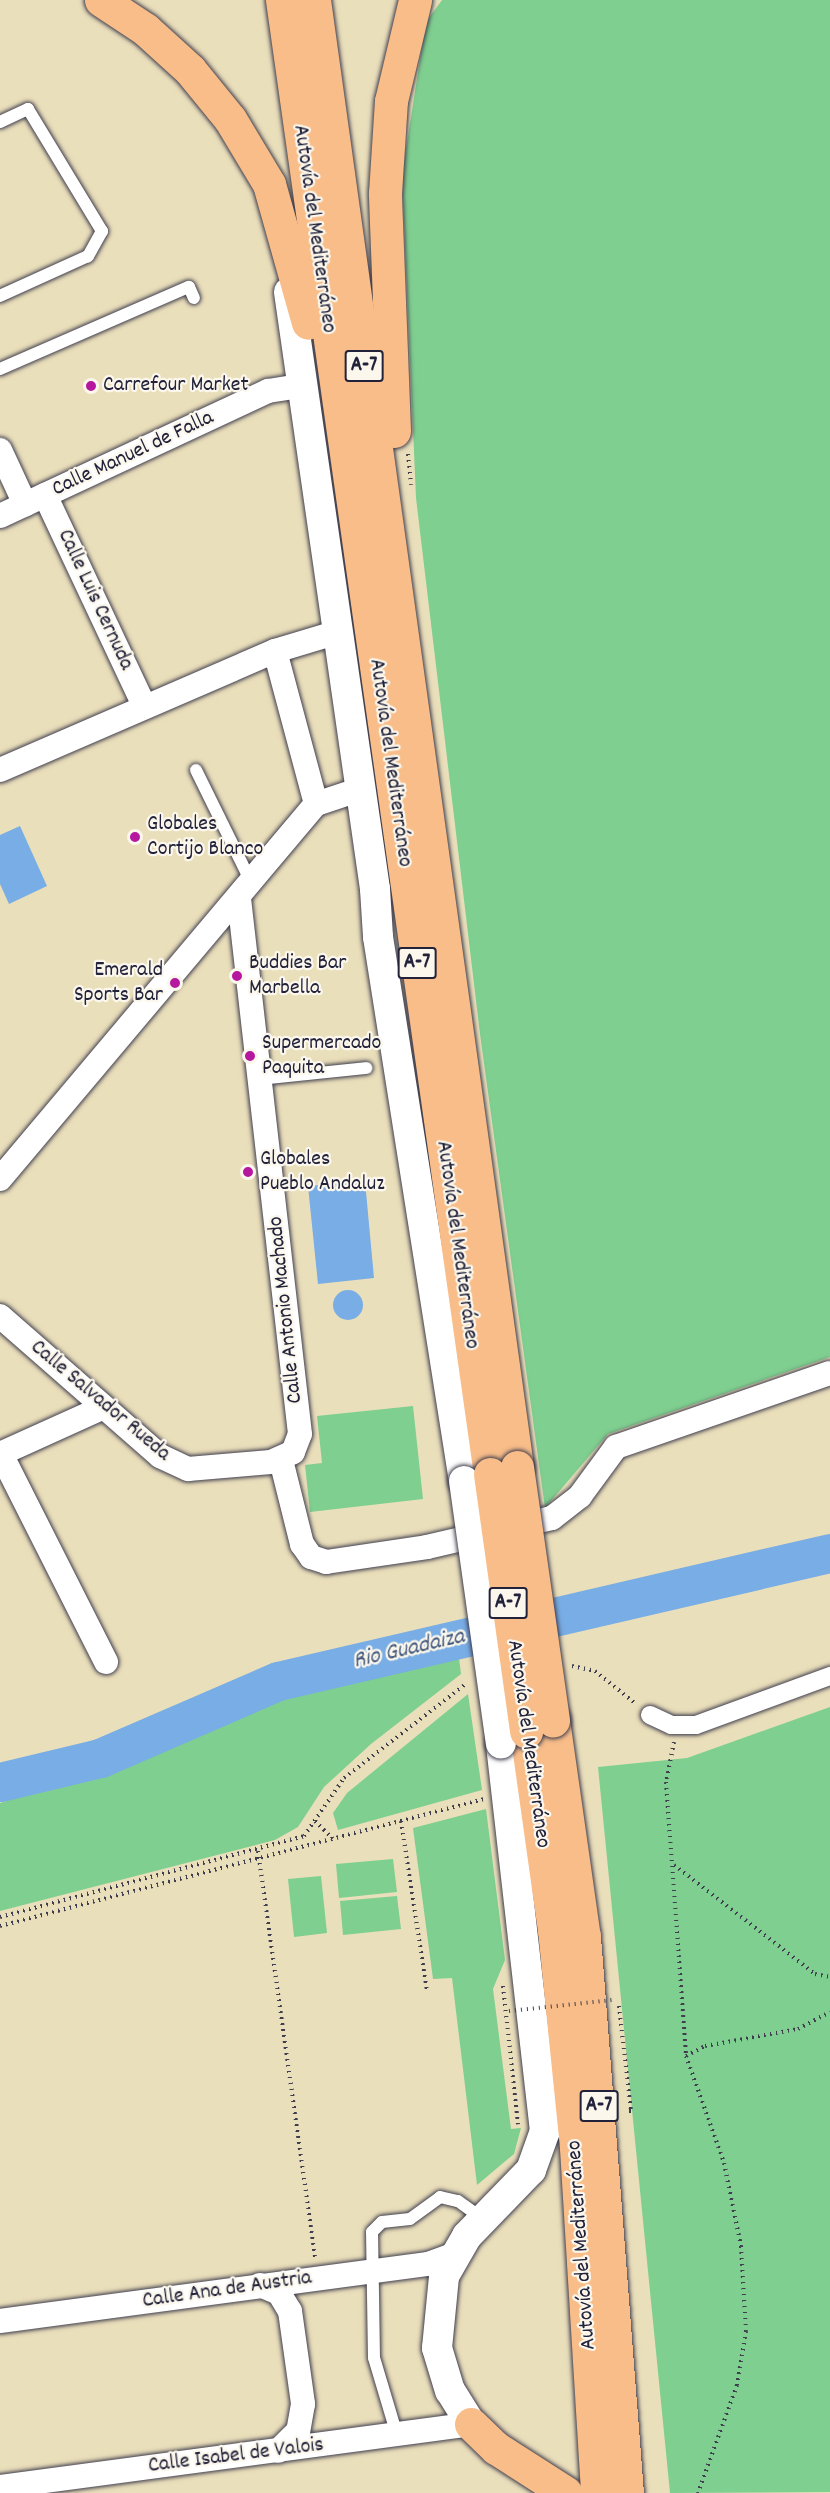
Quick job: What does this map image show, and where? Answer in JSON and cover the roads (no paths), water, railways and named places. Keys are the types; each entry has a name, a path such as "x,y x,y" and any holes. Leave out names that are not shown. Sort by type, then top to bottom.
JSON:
{"main road":[{"path":"101,0 145,29 190,70 230,119 269,184 283,221 321,388 346,451"},
{"name":"Autovía del Mediterráneo","path":"282,0 554,1930 576,2148 597,2493"},
{"name":"Autovía del Mediterráneo","path":"314,0 393,570 490,1474"},
{"path":"393,570 400,504 387,355 385,194 392,91 415,0"},
{"name":"Autovía del Mediterráneo","path":"527,1731 584,1937 627,2493"},
{"path":"471,2424 496,2448 566,2493"}],"street":[{"path":"230,119 280,250 361,789 378,937 490,1474 527,1731 545,2131 538,2157 524,2180 483,2219 453,2255 440,2297 436,2348 450,2391 471,2424"},
{"name":"Calle Manuel de Falla","path":"0,516 268,391 301,386"},
{"name":"Calle Luis Cernuda","path":"0,450 35,500 144,705"},
{"path":"0,770 144,705 275,651 338,632"},
{"path":"275,651 316,804"},
{"path":"0,1179 316,804 361,789"},
{"name":"Calle Antonio Machado","path":"245,891 260,1079 300,1434 293,1452 281,1460"},
{"name":"Calle Salvador Rueda","path":"0,1316 102,1408 160,1456 188,1469 281,1460"},
{"path":"281,1460 302,1544 311,1557 326,1562 427,1547 552,1518 580,1496 616,1447 830,1373"},
{"path":"102,1408 0,1454 106,1662"},
{"path":"650,1715 671,1725 696,1725 830,1676"},
{"name":"Calle Ana de Austria","path":"0,2321 370,2269 428,2264 453,2255"},
{"path":"260,2285 279,2293 290,2311 303,2404 298,2431 278,2451"},
{"name":"Calle Isabel de Valois","path":"0,2487 471,2424"}],"lane":[{"path":"0,122 28,109 102,231 88,256 0,296"},
{"path":"0,369 189,287 194,298"},
{"path":"196,770 245,891"},
{"path":"260,1079 366,1068"},
{"path":"527,1731 573,1745"},
{"path":"583,1819 584,1937"},
{"path":"397,2435 374,2358 370,2239 376,2226 410,2218 430,2199 449,2198 483,2219"}],"water":[{"path":"20,826 47,886 9,904 0,884 0,835"},
{"path":"365,1181 374,1278 318,1284 308,1186"},
{"path":"348,1290 359,1294 363,1305 359,1316 348,1320 337,1316 333,1305 337,1294"}],"waterway":[{"name":"Rio Guadaiza","path":"0,1782 100,1758 278,1681 830,1553"}],"place":[{"name":"Carrefour Market","path":"91,386"},
{"name":"Globales Cortijo Blanco","path":"135,837"},
{"name":"Buddies Bar Marbella","path":"237,976"},
{"name":"Emerald Sports Bar","path":"175,983"},
{"name":"Supermercado Paquita","path":"250,1056"},
{"name":"Globales Pueblo Andaluz","path":"248,1172"}]}
